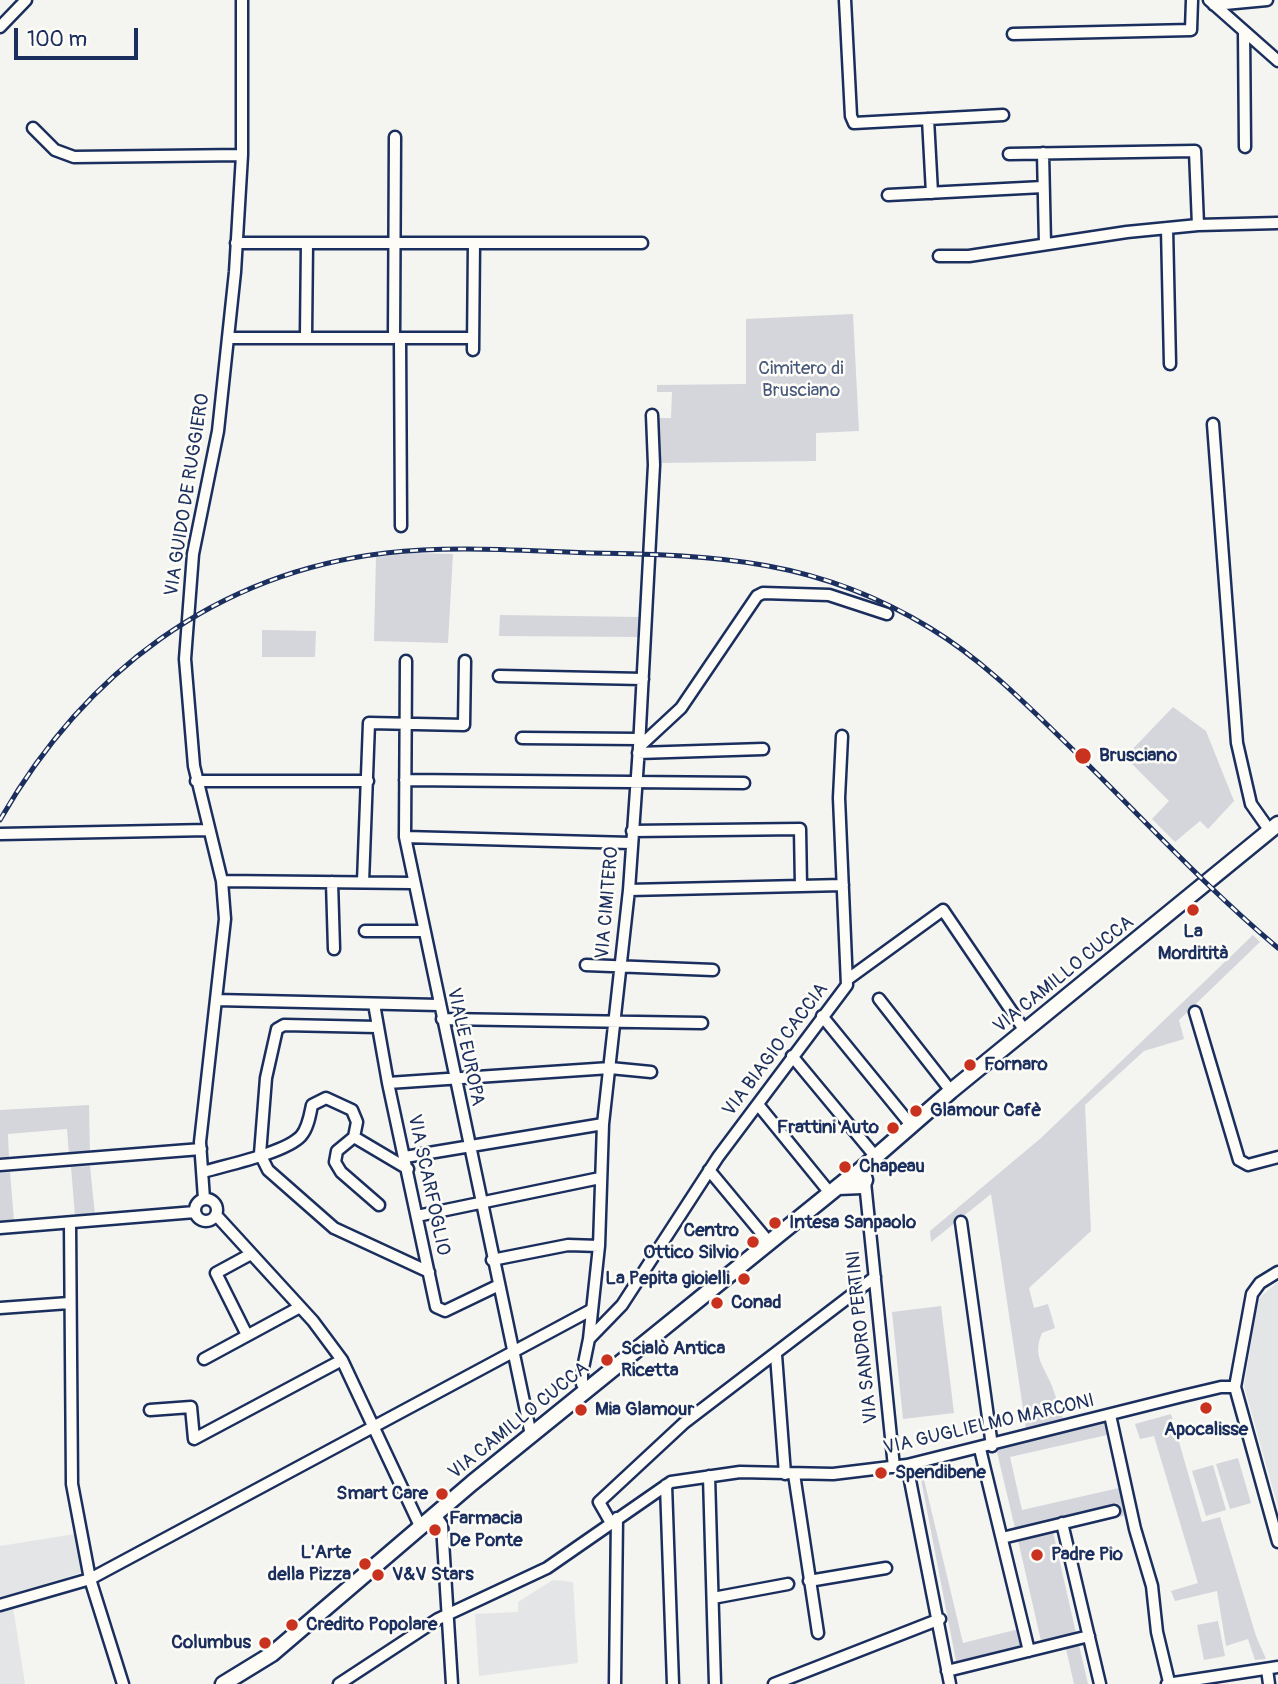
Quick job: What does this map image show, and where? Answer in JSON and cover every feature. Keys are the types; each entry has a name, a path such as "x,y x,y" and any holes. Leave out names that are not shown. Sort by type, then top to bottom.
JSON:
{"street":[{"path":"0,27 26,0"},
{"name":"VIA GUIDO DE RUGGIERO","path":"204,1199 201,1149 215,1000 225,930 222,881 196,781 187,707 186,625 193,554 218,431 229,338 242,155 242,0"},
{"path":"845,0 852,120 858,123 1003,115"},
{"path":"1013,34 1191,30 1192,0"},
{"path":"1211,2 1267,0"},
{"path":"1211,2 1278,61"},
{"path":"1244,31 1245,147"},
{"path":"928,119 932,193"},
{"path":"33,128 55,150 74,157 242,155"},
{"path":"395,137 401,526"},
{"path":"1009,154 1195,151 1198,225"},
{"path":"1043,153 1045,244"},
{"path":"888,195 1043,187"},
{"path":"939,256 969,256 1167,228 1278,223"},
{"path":"1167,228 1170,364"},
{"path":"236,243 642,243"},
{"path":"306,335 307,243"},
{"path":"473,350 474,243"},
{"path":"229,338 474,338"},
{"name":"VIA CIMITERO","path":"586,1390 582,1384 582,1373 589,1339 598,1246 603,1124 629,890 639,746 654,465 652,415"},
{"path":"1213,425 1237,743 1251,804 1274,828"},
{"path":"639,746 681,708 757,596 763,593 829,596 887,614"},
{"name":"VIALE EUROPA","path":"406,661 405,837 412,883 531,1435"},
{"path":"363,882 369,723 464,725 465,661"},
{"path":"499,676 643,679"},
{"name":"VIA BIAGIO CACCIA","path":"589,1339 603,1328 636,1286 709,1170 847,985 839,788 842,736"},
{"path":"522,738 639,746 763,749"},
{"path":"405,780 744,783"},
{"path":"196,781 368,781"},
{"name":"VIA CAMILLO CUCCA","path":"223,1684 272,1654 531,1435 768,1241 851,1182 875,1156 951,1091 1274,828"},
{"path":"0,834 209,830"},
{"path":"632,831 800,830 801,886"},
{"path":"405,837 631,843"},
{"path":"222,881 412,883"},
{"path":"332,882 334,949"},
{"path":"629,890 843,885"},
{"path":"848,979 943,910 1025,1031"},
{"path":"365,931 424,931"},
{"path":"586,965 713,970"},
{"path":"879,999 951,1091"},
{"path":"215,1000 439,1005"},
{"name":"VIA SCARFOGLIO","path":"374,1004 388,1083 429,1272 440,1310 444,1311 497,1286"},
{"path":"1195,1012 1239,1160 1248,1165 1278,1157"},
{"path":"822,1016 911,1125"},
{"path":"442,1019 702,1023"},
{"path":"377,1027 284,1025 277,1029 267,1078 260,1154 268,1170 334,1228 429,1272"},
{"path":"792,1056 875,1156"},
{"path":"388,1083 610,1068 651,1072"},
{"path":"203,1172 298,1139 306,1126 312,1105 326,1098 352,1110 357,1122 354,1138 337,1151 335,1162 341,1172 379,1205"},
{"name":"VIA SANDRO PERTINI","path":"760,1107 851,1182 866,1204 894,1467"},
{"path":"405,1157 603,1124"},
{"path":"354,1138 408,1169"},
{"path":"0,1165 201,1149"},
{"path":"709,1170 768,1241"},
{"path":"417,1216 600,1178"},
{"path":"195,1212 196,1205 204,1199 213,1202 216,1215 300,1307 342,1360 376,1427 421,1528"},
{"path":"195,1212 204,1222 216,1215"},
{"path":"0,1228 195,1212"},
{"path":"961,1222 992,1446"},
{"path":"70,1223 72,1484 90,1579 123,1684"},
{"path":"492,1260 568,1245 598,1246"},
{"path":"247,1335 216,1273 251,1254"},
{"path":"1278,1272 1260,1283 1252,1294 1234,1387 1278,1542"},
{"path":"615,1684 614,1520 599,1502 684,1423 875,1277"},
{"path":"0,1308 69,1303"},
{"path":"204,1359 300,1307"},
{"path":"0,1605 90,1579 591,1310"},
{"path":"776,1355 789,1474 818,1633"},
{"path":"150,1410 191,1407 194,1439 342,1360"},
{"name":"VIA GUGLIELMO MARCONI","path":"666,1485 709,1476 833,1474 907,1465 1221,1387 1234,1387"},
{"path":"1110,1415 1135,1530 1152,1586 1157,1632 1168,1683 1273,1668 1269,1684"},
{"path":"980,1449 1029,1651"},
{"path":"907,1465 940,1619 950,1684"},
{"path":"709,1476 715,1684"},
{"path":"340,1684 449,1614 547,1568 666,1485"},
{"path":"666,1485 673,1684"},
{"path":"1002,1538 1114,1511"},
{"path":"436,1516 442,1525 452,1684"},
{"path":"1062,1523 1100,1684"},
{"path":"809,1581 886,1568"},
{"path":"713,1598 788,1584"},
{"path":"774,1684 940,1619"},
{"path":"947,1671 1089,1636"}],"shaded area":[{"path":"1278,1282 1278,1507 1244,1386 1258,1299"},
{"path":"75,1534 83,1572 0,1598 0,1546"},
{"path":"553,1580 573,1582 578,1663 479,1676 475,1614 518,1612 518,1602"},
{"path":"13,1607 25,1684 0,1684 0,1611"}],"green space":[{"name":"Cimitero di Brusciano","path":"853,314 859,431 816,433 816,461 658,463 658,418 671,418 672,392 657,392 657,385 746,384 746,319"},
{"path":"415,553 453,554 448,643 374,641 376,557"},
{"path":"500,615 641,617 640,637 499,636"},
{"path":"262,630 316,631 315,657 262,657"},
{"path":"1173,707 1206,731 1234,801 1208,829 1200,821 1175,842 1152,819 1169,801 1125,757"},
{"path":"1253,935 1260,942 1179,1020 1184,1039 1144,1051 1085,1105 1091,1231 1029,1288 1034,1308 1048,1304 1055,1328 1042,1333 1038,1348 1063,1419 1026,1429 991,1194 931,1242 930,1231 1041,1138"},
{"path":"89,1105 90,1153 69,1155 67,1129 8,1134 9,1160 0,1160 0,1110"},
{"path":"90,1166 95,1215 75,1216 71,1167"},
{"path":"10,1172 14,1221 0,1222 0,1173"},
{"path":"941,1306 954,1413 903,1419 892,1312"},
{"path":"1171,1414 1202,1522 1220,1517 1256,1636 1266,1659 1255,1660 1248,1639 1226,1646 1217,1591 1175,1601 1171,1591 1198,1583 1154,1436 1140,1439 1135,1424"},
{"path":"1103,1421 1107,1435 1010,1457 1022,1510 1119,1488 1125,1515 1120,1517 1117,1503 1015,1528 996,1448"},
{"path":"1238,1458 1251,1503 1230,1509 1216,1464"},
{"path":"1213,1465 1226,1510 1206,1516 1192,1471"},
{"path":"921,1467 963,1643 1019,1629 1022,1647 956,1661 919,1469"},
{"path":"1053,1532 1076,1633 1041,1641 1018,1540"},
{"path":"1218,1621 1225,1656 1204,1660 1197,1625"},
{"path":"1079,1645 1088,1684 1074,1684 1066,1649"}],"railway":[{"path":"0,820 34,767 72,719 114,676 160,639 211,608 265,582 324,564 386,553 437,549 638,554 725,560 808,575 848,588 889,605 949,640 1017,695 1196,873 1278,948"}],"place":[{"name":"Brusciano","path":"1083,756"},
{"name":"La Morditità","path":"1193,910"},
{"name":"Fornaro","path":"970,1065"},
{"name":"Glamour Cafè","path":"916,1111"},
{"name":"Frattini Auto","path":"893,1128"},
{"name":"Chapeau","path":"845,1167"},
{"name":"Intesa Sanpaolo","path":"775,1223"},
{"name":"Centro Ottico Silvio","path":"753,1242"},
{"name":"La Pepita gioielli","path":"744,1279"},
{"name":"Conad","path":"717,1303"},
{"name":"Scialò Antica Ricetta","path":"607,1360"},
{"name":"Apocalisse","path":"1206,1408"},
{"name":"Mia Glamour","path":"581,1410"},
{"name":"Spendibene","path":"881,1473"},
{"name":"Smart Care","path":"442,1494"},
{"name":"Farmacia De Ponte","path":"435,1530"},
{"name":"Padre Pio","path":"1037,1555"},
{"name":"L'Arte della Pizza","path":"365,1564"},
{"name":"V&V Stars","path":"378,1575"},
{"name":"Credito Popolare","path":"292,1625"},
{"name":"Columbus","path":"265,1643"}]}
